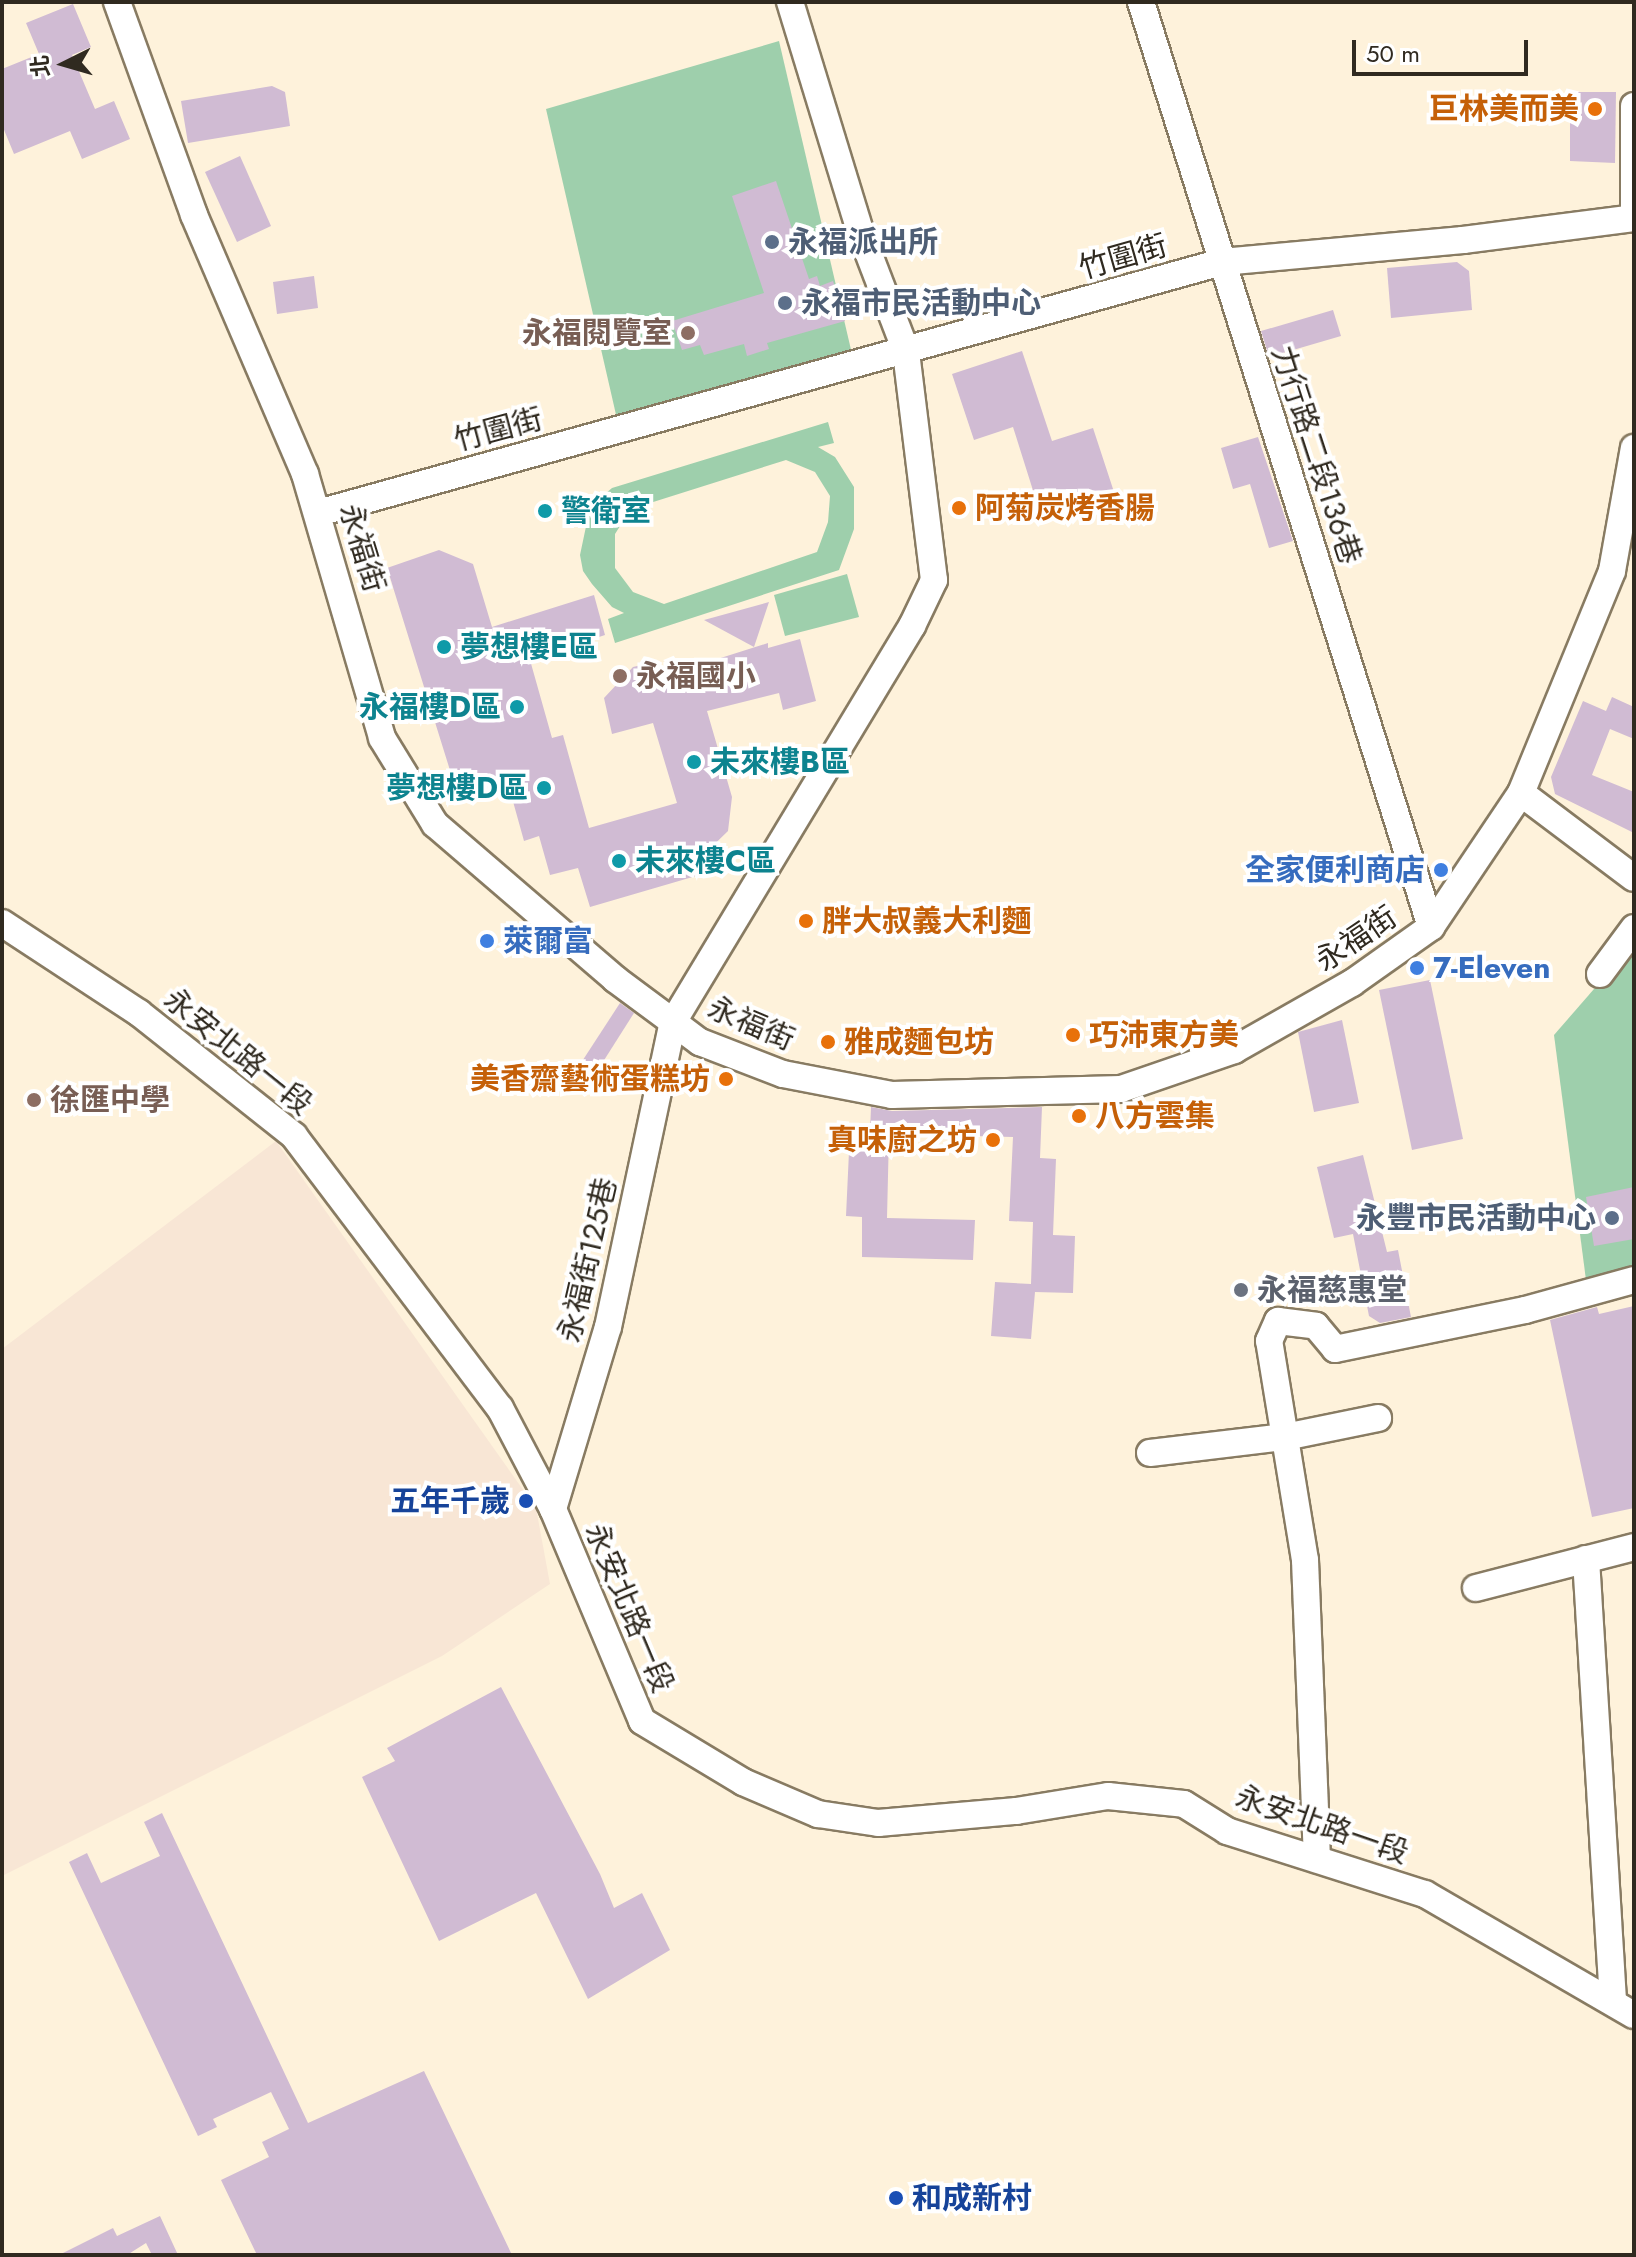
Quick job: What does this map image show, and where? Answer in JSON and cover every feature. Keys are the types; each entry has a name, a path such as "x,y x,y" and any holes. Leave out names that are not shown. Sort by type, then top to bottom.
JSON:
{"street":[{"name":"永福街","path":"117,2 194,215 305,474 382,738 435,824 615,979 700,1042 783,1074 892,1095 1121,1089 1234,1050 1352,983 1431,927 1521,793 1612,571 1634,448"},
{"name":"永福街125巷","path":"553,1509 608,1327 673,1022 912,626 934,580 906,351 861,234 790,2"},
{"name":"力行路二段136巷","path":"1141,2 1431,927"},
{"path":"1634,106 1634,211"},
{"name":"竹圍街","path":"318,513 1222,262 1463,240 1634,218"},
{"path":"1521,793 1634,878"},
{"name":"永安北路一段","path":"2,923 139,1013 294,1136 500,1408 553,1509 642,1721 743,1782 818,1814 878,1823 1016,1811 1108,1796 1184,1804 1227,1831 1425,1894 1623,2007"},
{"path":"1600,974 1634,928"},
{"path":"1317,1859 1305,1560 1269,1341 1278,1321 1316,1326 1335,1349 1525,1310 1634,1280"},
{"path":"1150,1453 1285,1437 1378,1418"},
{"path":"1476,1588 1633,1548"},
{"path":"1586,1559 1623,2007"}],"shaded area":[{"path":"276,1141 536,1508 550,1584 442,1656 2,1876 2,1349"}],"green space":[{"path":"779,41 852,354 617,419 546,109"},
{"path":"828,422 834,443 818,447 835,457 854,487 854,529 839,570 615,643 608,619 624,613 612,607 592,584 583,571 580,555 588,517 599,499 612,488","holes":["786,460 815,472 830,496 828,522 817,552 664,604 633,592 615,568 615,534 631,509"]},
{"path":"847,574 859,617 785,636 774,595"},
{"path":"1634,943 1634,1270 1586,1280 1554,1035"}],"building":[{"path":"73,4 91,47 72,55 95,109 114,101 130,139 82,159 70,131 14,154 2,125 2,69 39,54 26,23"},
{"path":"272,86 285,92 290,126 188,143 181,101"},
{"path":"1570,92 1616,92 1615,163 1570,161"},
{"path":"240,156 271,226 237,242 205,172"},
{"name":"永福市民活動中心","path":"776,181 809,279 817,276 820,286 833,281 845,321 767,343 769,349 747,356 744,344 704,355 700,345 682,350 672,321 764,293 732,196"},
{"path":"1457,262 1469,271 1472,310 1391,318 1387,268"},
{"path":"314,276 318,308 277,314 273,282"},
{"path":"1333,310 1341,336 1269,357 1261,331"},
{"path":"1022,351 1052,441 1093,428 1115,495 1042,519 1013,427 974,440 952,374"},
{"path":"1258,437 1293,541 1269,548 1250,484 1233,489 1221,448"},
{"path":"439,550 473,564 492,627 594,595 605,635 530,660 552,738 563,735 589,828 677,803 653,723 612,734 604,698 633,667 654,662 667,675 768,643 768,648 800,639 816,701 783,710 779,693 707,711 732,797 728,831 693,865 696,876 590,907 578,868 550,875 539,836 524,841 507,780 458,796 387,568"},
{"path":"769,602 754,647 704,620"},
{"path":"1612,697 1634,707 1634,739 1610,729 1592,775 1634,792 1634,833 1555,794 1551,777 1583,701 1606,711"},
{"path":"1430,980 1463,1139 1412,1150 1379,990"},
{"path":"620,1003 634,1013 594,1076 579,1066"},
{"path":"1342,1020 1359,1103 1314,1112 1298,1032"},
{"path":"871,1107 892,1111 1042,1107 1040,1158 1056,1159 1053,1235 1075,1236 1073,1293 1035,1292 1031,1339 991,1336 995,1282 1031,1284 1033,1222 1009,1221 1013,1137 889,1134 887,1218 975,1220 973,1260 862,1257 862,1217 846,1216 850,1130 870,1131"},
{"path":"1363,1155 1387,1252 1398,1250 1411,1317 1380,1323 1369,1316 1353,1234 1334,1238 1317,1167"},
{"name":"永豐市民活動中心","path":"1634,1187 1634,1239 1594,1246 1586,1197"},
{"path":"1634,1306 1634,1508 1592,1517 1550,1320 1597,1307 1599,1314"},
{"path":"501,1687 600,1874 614,1908 642,1893 670,1950 588,1999 536,1893 439,1941 362,1777 395,1761 387,1748"},
{"path":"162,1813 308,2123 424,2071 512,2255 257,2255 221,2180 269,2157 262,2142 289,2129 271,2092 213,2119 217,2127 198,2136 69,1862 87,1853 101,1883 160,1856 144,1822"},
{"path":"160,2216 178,2255 152,2255 146,2243 127,2255 59,2255 113,2228 117,2236"}],"place":[{"name":"巨林美而美","path":"1595,109"},
{"name":"永福派出所","path":"772,242"},
{"name":"永福市民活動中心","path":"785,303"},
{"name":"永福閱覽室","path":"688,333"},
{"name":"阿菊炭烤香腸","path":"959,508"},
{"name":"警衛室","path":"545,511"},
{"name":"夢想樓E區","path":"444,647"},
{"name":"永福國小","path":"620,676"},
{"name":"永福樓D區","path":"517,707"},
{"name":"未來樓B區","path":"694,762"},
{"name":"夢想樓D區","path":"544,788"},
{"name":"未來樓C區","path":"619,861"},
{"name":"全家便利商店","path":"1441,870"},
{"name":"胖大叔義大利麵","path":"806,921"},
{"name":"萊爾富","path":"487,941"},
{"name":"7-Eleven","path":"1417,968"},
{"name":"巧沛東方美","path":"1073,1035"},
{"name":"雅成麵包坊","path":"828,1042"},
{"name":"美香齋藝術蛋糕坊","path":"726,1079"},
{"name":"徐匯中學","path":"34,1100"},
{"name":"八方雲集","path":"1079,1116"},
{"name":"真味廚之坊","path":"993,1140"},
{"name":"永豐市民活動中心","path":"1612,1218"},
{"name":"永福慈惠堂","path":"1241,1290"},
{"name":"五年千歲","path":"526,1501"},
{"name":"和成新村","path":"896,2198"}]}
